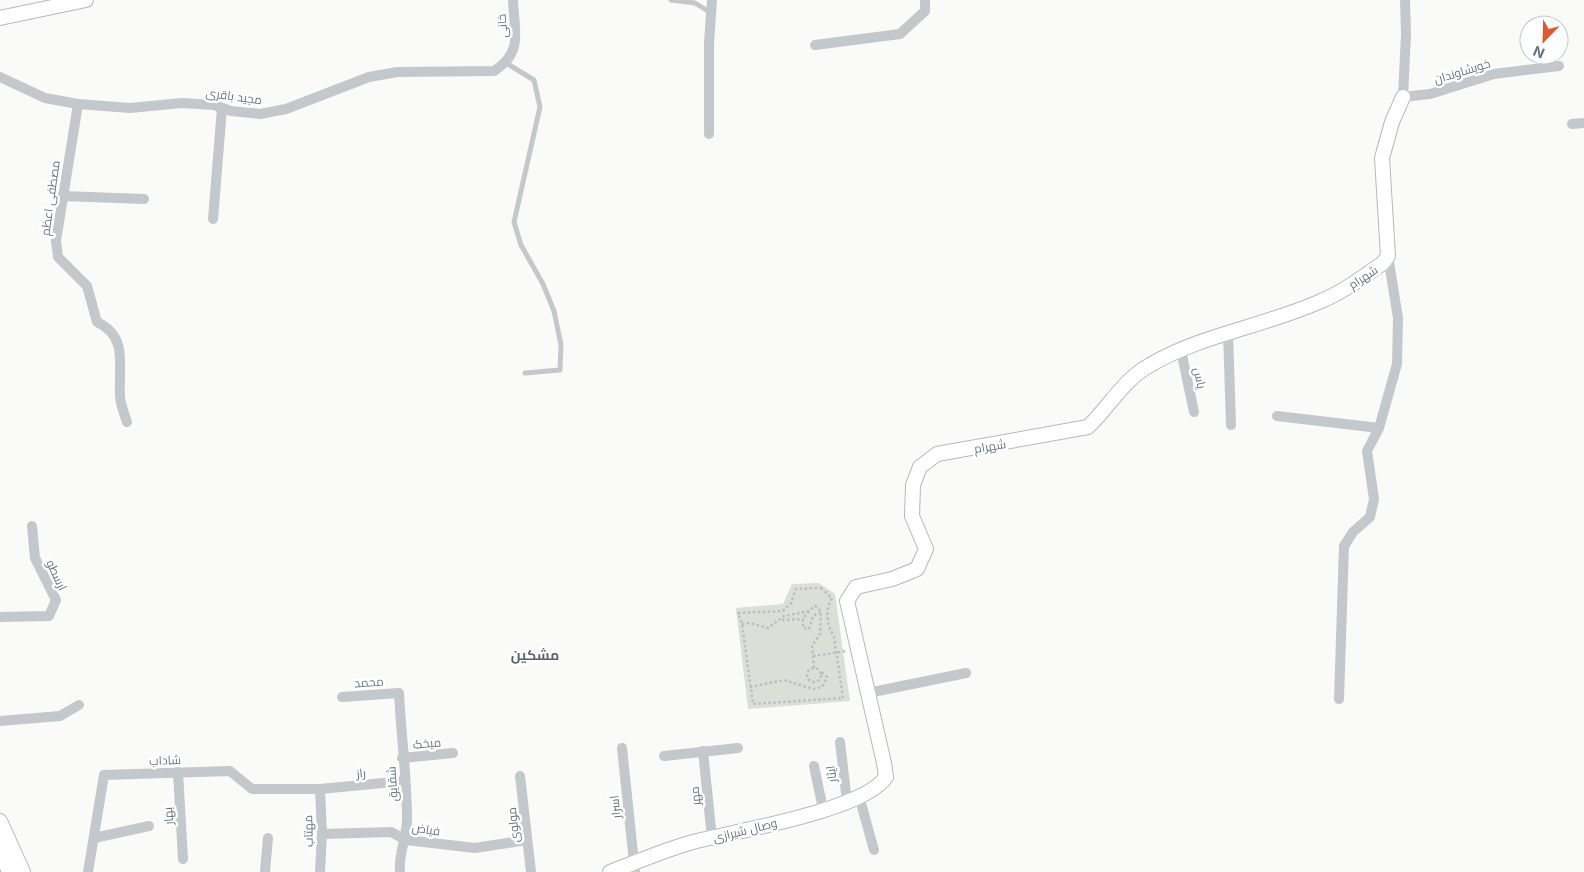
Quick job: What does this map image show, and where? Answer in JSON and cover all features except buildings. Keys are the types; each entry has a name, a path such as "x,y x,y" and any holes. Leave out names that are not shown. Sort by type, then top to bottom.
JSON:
{"highway":[{"path":"0,847 12,872"}],"street":[{"path":"0,18 86,0"},
{"name":"خانی","path":"506,63 517,42 513,0"},
{"path":"710,134 712,0"},
{"path":"815,45 900,34 925,11 925,0"},
{"path":"1339,699 1344,546 1353,532 1370,517 1374,498 1367,451 1379,428 1397,364 1398,318 1388,256 1382,158 1392,122 1403,97 1406,34 1405,0"},
{"name":"مجید باقری","path":"0,77 45,98 78,104 130,108 182,103 260,114 286,109 369,77 397,72 494,71 506,63"},
{"name":"خویشاوندان","path":"1403,97 1430,94 1494,74 1559,66"},
{"name":"مصطفی اعظم","path":"78,104 56,241 58,257 87,286 97,322 109,328 121,350 120,397 126,422"},
{"path":"213,219 222,108"},
{"path":"1572,124 1584,123"},
{"path":"62,196 144,199"},
{"name":"شهرام","path":"880,785 886,777 848,601 856,587 892,579 917,569 926,549 912,516 913,485 920,467 938,454 1088,427 1103,413 1123,387 1148,365 1228,332 1321,302 1375,269 1388,256"},
{"path":"1228,332 1231,425"},
{"name":"یاس","path":"1181,350 1194,412"},
{"path":"1277,416 1379,428"},
{"name":"ارسطو","path":"0,617 49,616 56,600 35,558 32,526"},
{"path":"868,693 966,673"},
{"name":"محمد","path":"342,697 399,693"},
{"name":"شقایق","path":"399,693 406,840 399,864 400,872"},
{"path":"0,721 60,716 79,704"},
{"name":"ایثار","path":"840,742 853,799 874,850"},
{"name":"اسرار","path":"622,748 634,867"},
{"path":"664,756 738,748"},
{"name":"مهر","path":"702,751 712,838"},
{"name":"میخک","path":"402,758 453,753"},
{"path":"814,766 823,809"},
{"name":"شاداب","path":"88,872 104,775 230,771 252,789 320,789"},
{"name":"بهار","path":"178,772 183,859"},
{"name":"مولوی","path":"520,776 531,872"},
{"name":"راز","path":"320,789 404,781"},
{"name":"وصال شیرازی","path":"610,872 634,867 712,838 823,809 853,799 880,785"},
{"name":"مهتاب","path":"320,789 322,834 320,872"},
{"path":"0,821 24,872"},
{"path":"94,838 149,826"},
{"name":"فیاض","path":"322,834 391,832 406,840 475,848 527,840"},
{"path":"265,872 268,838"}],"lane":[{"path":"671,0 695,3 712,14"},
{"path":"506,63 534,80 540,107 514,222 521,245 543,284 554,311 562,345 560,370 525,372"}],"path":[{"path":"821,588 832,598 826,616 829,629 834,636 843,698 753,704 742,624 738,613 783,611 791,603 796,589 821,588"},
{"path":"814,668 812,646 820,634 822,625 821,611 816,606 803,619 803,628 810,629 813,616 821,611"},
{"path":"742,624 750,623 768,628 784,616 809,611"},
{"path":"781,620 803,619"},
{"path":"813,656 858,649"},
{"path":"814,668 807,672 810,680 819,680 820,671"},
{"path":"750,688 784,680 813,689 822,687 827,677 814,668"}],"shaded area":[{"path":"819,583 835,594 850,701 748,709 736,608 783,604 792,584"}],"district":[{"name":"مشکین","path":"535,654"}]}
